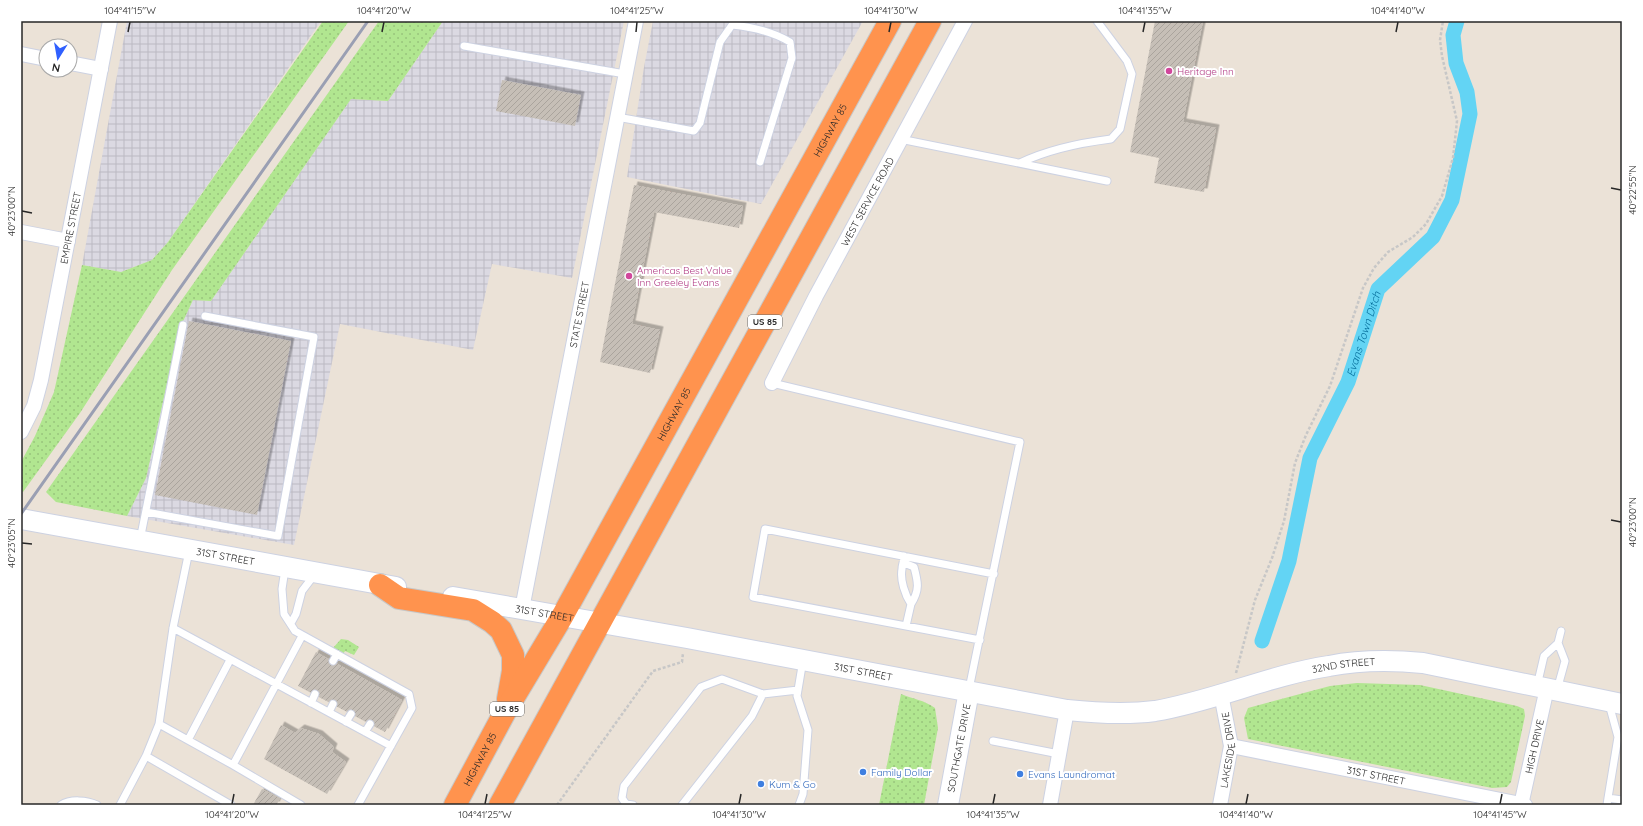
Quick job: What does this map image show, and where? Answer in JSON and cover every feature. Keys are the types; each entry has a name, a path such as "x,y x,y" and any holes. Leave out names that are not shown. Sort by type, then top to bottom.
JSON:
{"highway":[{"name":"HIGHWAY 85","path":"455,805 506,710 563,615 890,21"},
{"name":"US 85","path":"500,805 930,21"},
{"path":"380,585 399,598 473,610 492,622 501,630 513,655 513,671 506,710"}],"main road":[{"name":"31ST STREET","path":"21,519 317,572 380,585 563,615 1067,710"},
{"name":"32ND STREET","path":"1067,710 1127,714 1156,710 1328,666 1393,660 1423,663 1615,702"},
{"name":"SOUTHGATE DRIVE","path":"948,805 969,691"}],"street":[{"name":"EMPIRE STREET","path":"21,432 34,406 41,380 110,21"},
{"name":"STATE STREET","path":"522,609 636,21"},
{"name":"WEST SERVICE ROAD","path":"772,383 820,289 965,21"},
{"path":"21,54 38,57"},
{"path":"78,65 101,69"},
{"path":"21,232 68,241"},
{"name":"HIGH DRIVE","path":"1522,805 1547,688"},
{"name":"LAKESIDE DRIVE","path":"1220,805 1231,746 1229,692"},
{"path":"1050,805 1067,710"},
{"name":"31ST STREET","path":"1231,746 1522,805"}],"lane":[{"path":"1020,163 1042,153 1079,143 1111,139 1120,129 1132,74 1127,61 1097,21"},
{"path":"617,116 694,131 700,123 720,42 732,25 755,27 780,36 790,42 792,58 760,162"},
{"path":"464,46 625,74"},
{"path":"900,139 1107,181"},
{"path":"146,512 278,536 314,337 205,316"},
{"path":"140,540 183,324"},
{"path":"772,383 1020,442 969,691"},
{"path":"980,640 753,597 765,529 904,560 994,574"},
{"path":"120,805 146,756 159,724 173,628 190,549"},
{"path":"904,560 901,570 905,595 911,604"},
{"path":"904,560 914,567 917,579 918,594 911,604 906,626"},
{"path":"286,567 282,589 283,608 284,614 295,631 409,694 412,708 358,805"},
{"path":"291,623 296,614 302,591 317,572"},
{"path":"173,628 391,746"},
{"path":"1547,688 1544,656 1558,642 1561,631"},
{"path":"233,765 302,636"},
{"path":"1547,688 1565,661 1558,642"},
{"path":"333,661 337,654"},
{"path":"188,740 230,660"},
{"path":"799,805 803,794 808,730 797,696 803,660"},
{"path":"351,671 355,664"},
{"path":"368,681 373,674"},
{"path":"633,805 626,804 622,798 624,786 701,687 722,679 763,694 798,690"},
{"path":"387,691 391,684"},
{"path":"311,703 315,694"},
{"path":"682,805 752,716 763,694"},
{"path":"1615,702 1620,740 1608,801 1622,800"},
{"path":"329,712 333,704"},
{"path":"346,722 351,714"},
{"path":"159,724 301,805"},
{"path":"365,732 370,724"},
{"path":"993,741 1059,754"},
{"path":"146,756 231,805"},
{"path":"1614,767 1622,768"},
{"path":"61,805 65,802 90,801 97,805"}],"path":[{"path":"1229,692 1256,600 1284,521 1295,463 1306,434 1330,386 1362,288 1374,268 1388,252 1413,237 1426,224 1442,196 1453,158 1457,122 1453,96 1442,56 1440,40 1443,21"},
{"path":"557,805 654,671 682,662 684,659 684,648"}],"shaded area":[{"path":"127,21 321,21 168,242 152,260 121,272 82,265"},
{"path":"443,21 624,21 572,278 492,264 473,350 340,324 294,545 127,516 146,478 179,330 193,300 211,301 351,99 388,101"},
{"path":"653,21 863,21 761,204 627,177 644,67"}],"green space":[{"path":"323,21 349,21 172,270 80,413 23,492 21,491 21,462 35,436 54,392 82,265 121,272 152,260 168,242"},
{"path":"379,21 443,21 388,101 351,99 211,301 193,300 179,330 146,478 127,516 56,502 46,492"},
{"path":"341,639 348,640 359,647 354,655 345,651 342,656 333,648"},
{"path":"1357,683 1420,685 1517,706 1524,709 1525,716 1511,782 1507,787 1492,788 1248,739 1244,718 1248,708 1330,686"},
{"path":"901,694 923,701 935,708 938,728 924,805 879,805"}],"building":[{"name":"Heritage Inn","path":"1155,21 1203,21 1183,122 1216,128 1204,192 1154,183 1159,158 1130,152"},
{"path":"502,80 581,95 575,126 496,111"},
{"name":"Americas Best Value Inn Greeley Evans","path":"634,185 743,206 739,228 654,212 632,324 660,330 650,373 600,362"},
{"path":"189,321 291,341 257,515 155,495"},
{"path":"316,652 402,700 385,732 298,686"},
{"path":"281,725 295,733 301,728 319,734 334,747 332,752 346,762 327,794 264,759"},
{"path":"262,789 280,798 276,805 253,805"}],"waterway":[{"name":"Evans Town Ditch","path":"1262,641 1289,561 1310,458 1348,382 1378,289 1433,237 1452,200 1470,114 1467,92 1456,63 1453,35 1457,21"}],"railway":[{"path":"21,514 368,21"}],"place":[{"name":"Heritage Inn","path":"1169,71"},
{"name":"Americas Best Value Inn Greeley Evans","path":"629,276"},
{"name":"Family Dollar","path":"863,772"},
{"name":"Evans Laundromat","path":"1020,774"},
{"name":"Kum & Go","path":"761,784"}]}
